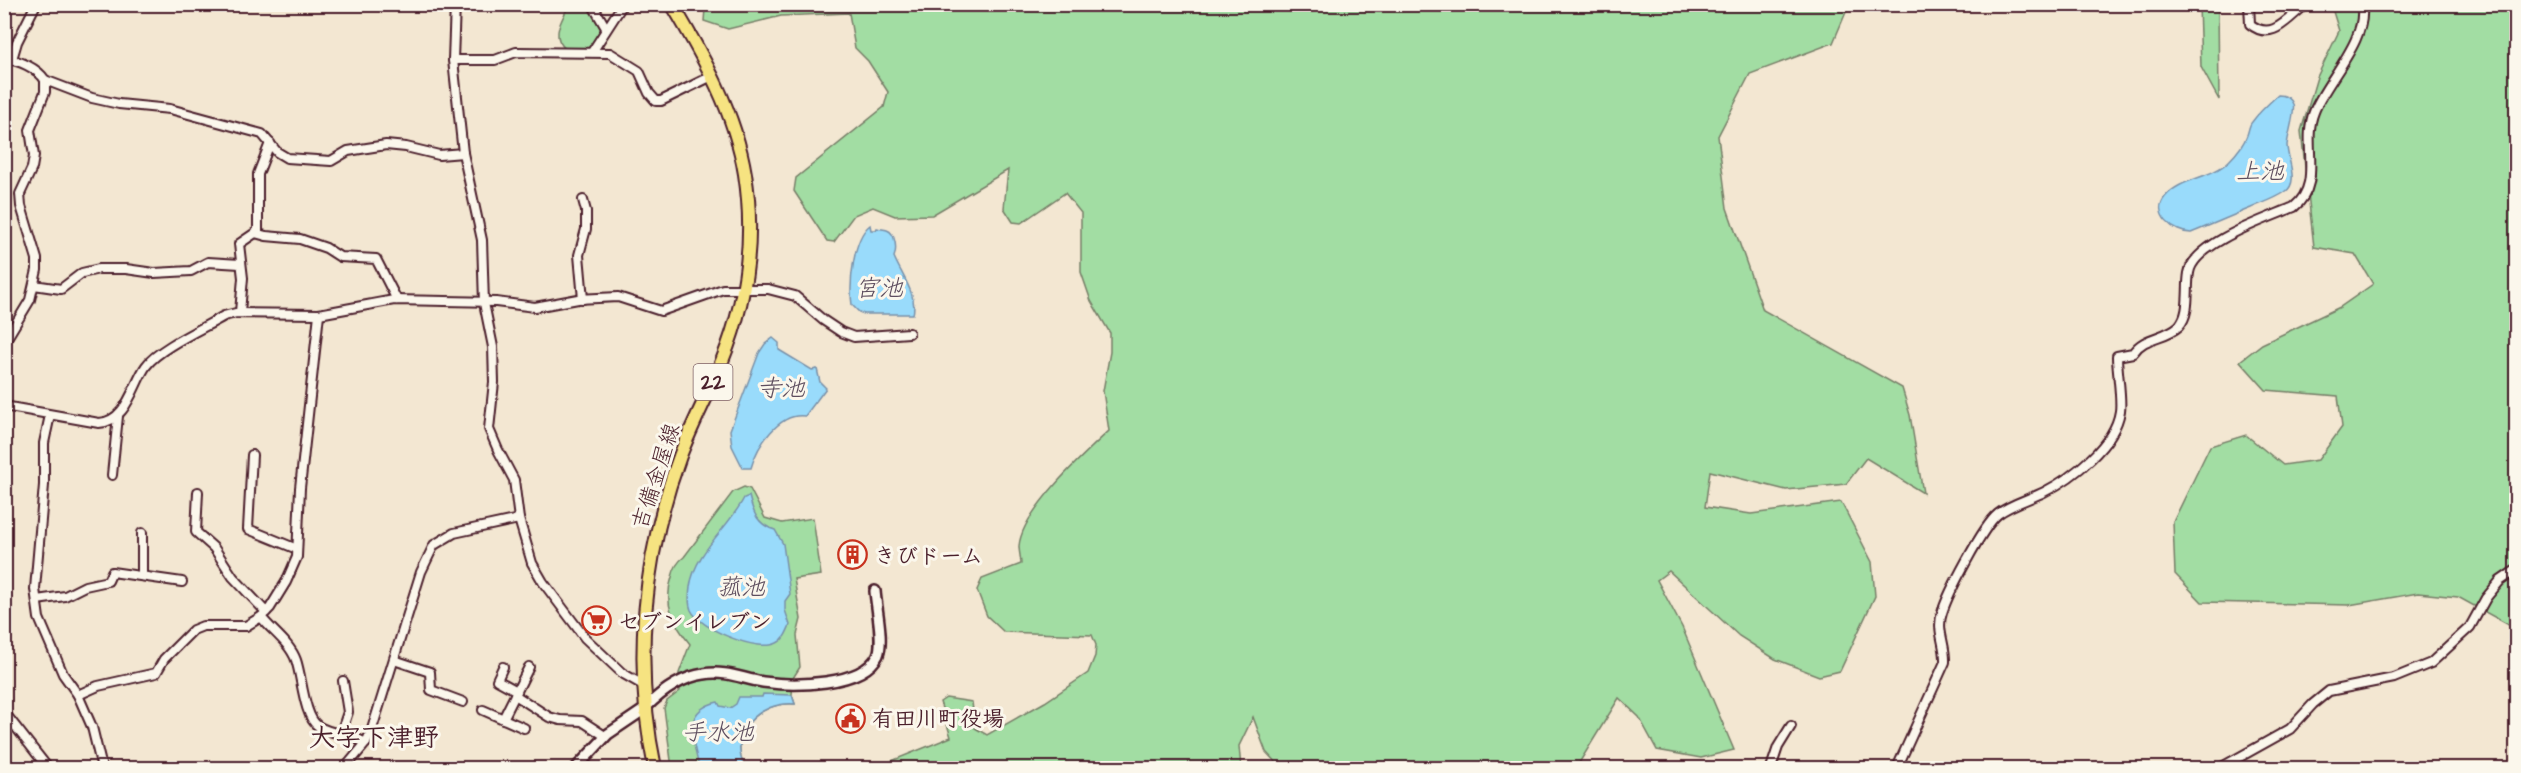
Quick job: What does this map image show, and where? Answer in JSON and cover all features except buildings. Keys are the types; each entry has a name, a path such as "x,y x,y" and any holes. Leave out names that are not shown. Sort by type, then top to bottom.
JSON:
{"main road":[{"name":"吉備金屋線","path":"655,768 643,685 648,588 660,521 683,448 730,342 744,290 749,232 745,174 730,117 712,75 672,4"}],"street":[{"path":"4,343 30,300 37,259 21,206 20,194 32,168 34,156 30,130 45,92 45,80 41,74 8,59 36,4"},
{"path":"455,4 453,60 463,153 482,240 484,303 491,334 494,382 489,429 514,480 519,519 532,563 543,582 585,638 622,673 643,685"},
{"path":"592,4 606,28"},
{"path":"592,52 623,4"},
{"path":"2249,4 2250,24 2260,32 2270,32 2306,4"},
{"path":"1897,768 1945,662 1946,652 1939,629 1941,613 1983,533 1997,514 2068,480 2111,435 2120,411 2117,356 2133,353 2137,346 2178,327 2186,316 2189,270 2200,255 2220,240 2295,207 2305,198 2310,187 2309,154 2313,114 2322,94 2354,41 2360,27 2361,4"},
{"path":"453,60 495,60 516,52 610,53 639,70 649,93 656,101 661,101 712,75"},
{"path":"45,80 92,99 186,113 262,134 282,156 307,161 331,161 348,151 386,145 439,155 463,153"},
{"path":"240,312 243,278 239,243 258,231 258,174 270,142"},
{"path":"583,200 586,229 579,255 583,299"},
{"path":"255,233 305,240 326,248 340,257 376,258 397,300"},
{"path":"34,285 61,289 78,275 99,269 126,269 154,273 191,271 208,262 240,264"},
{"path":"112,475 118,416 145,368 155,356 224,316 240,312 319,314 397,300 517,303 535,307 583,299 618,297 661,311 723,289 768,289 785,292 804,302 823,320 841,332 854,337 909,333"},
{"path":"78,695 98,686 156,673 164,659 193,630 202,626 246,626 263,615 286,582 297,557 300,488 319,314"},
{"path":"4,406 99,423 110,421 118,416"},
{"path":"50,415 44,444 44,485 35,589 39,618 63,674 78,695 92,727 102,768"},
{"path":"252,455 248,528 297,549"},
{"path":"198,492 196,532 214,548 233,577 291,649 305,689 310,718 318,726 366,743"},
{"path":"345,768 366,743 421,572 434,544 454,533 519,519"},
{"path":"142,533 142,576"},
{"path":"2220,768 2290,729 2313,704 2329,691 2394,678 2431,663 2470,627 2500,581 2517,570"},
{"path":"37,600 65,596 84,586 109,581 112,572 182,582"},
{"path":"576,768 605,736 677,683 705,674 730,674 761,682 785,684 829,682 852,676 871,663 879,649 875,591"},
{"path":"394,660 430,672 431,690 463,702"},
{"path":"503,667 497,680 549,717 582,721 605,736"},
{"path":"503,719 530,667"},
{"path":"341,734 348,716 343,681"},
{"path":"483,710 524,728"},
{"path":"4,712 48,768"},
{"path":"1771,768 1778,747 1791,726"}],"green space":[{"path":"713,4 1849,5 1833,43 1750,74 1718,136 1727,208 1763,310 1902,388 1910,415 1923,493 1866,458 1846,484 1786,490 1710,471 1705,507 1751,514 1841,502 1872,562 1875,596 1840,671 1819,676 1775,659 1739,636 1669,571 1657,580 1682,627 1734,750 1701,758 1657,750 1639,717 1619,698 1576,768 1281,768 1266,752 1253,717 1239,746 1241,768 883,768 884,764 951,737 940,702 946,698 972,702 975,728 987,735 1045,702 1088,673 1095,656 1096,645 1092,635 1004,632 987,616 977,590 982,579 1021,564 1019,546 1031,517 1055,484 1109,431 1103,391 1110,352 1110,333 1091,301 1081,272 1081,213 1065,193 1021,223 1013,222 1004,208 1008,170 932,215 895,216 873,207 854,215 834,242 827,241 794,191 796,178 884,107 888,92 868,61 855,48 849,13 781,16 728,29 704,21 705,9"},
{"path":"569,5 596,5 607,22 590,48 566,49 558,39 559,27"},
{"path":"2199,5 2218,5 2219,100 2201,67"},
{"path":"2331,5 2516,5 2516,629 2458,597 2418,593 2349,605 2202,602 2175,574 2173,522 2210,446 2246,435 2283,465 2318,460 2342,427 2338,396 2266,390 2240,361 2262,344 2340,307 2373,284 2355,254 2314,247 2301,131 2317,77 2339,31"},
{"path":"744,487 750,489 765,518 782,523 813,518 821,575 794,579 801,619 797,635 800,667 793,678 792,695 795,704 782,704 769,708 750,722 743,732 740,743 745,768 672,768 664,708 667,701 680,691 679,673 690,644 671,613 669,587 678,563 733,492"}],"water":[{"name":"上池","path":"2278,95 2289,98 2294,107 2287,145 2292,177 2289,188 2273,199 2191,233 2178,230 2166,221 2161,210 2161,203 2165,197 2179,186 2214,172 2229,161 2244,142 2251,123"},
{"name":"宮池","path":"870,225 871,230 885,229 894,238 894,257 911,293 913,314 864,314 852,305 851,285 856,250 864,231"},
{"name":"寺池","path":"773,338 779,343 779,350 812,370 817,369 820,382 826,388 805,416 786,419 770,432 758,450 751,468 743,468 732,446 730,430 759,353"},
{"name":"菰池","path":"749,496 757,518 764,525 775,530 783,544 790,594 785,601 785,610 790,625 782,640 768,645 744,642 717,631 696,617 689,604 690,587 698,562 744,498"},
{"name":"手水池","path":"763,694 792,695 795,704 782,704 769,708 750,722 743,732 740,743 745,768 699,768 692,728 698,712 718,702 720,706 730,708 736,704 739,697 762,697"}],"place":[{"name":"きびドーム","path":"853,555"},
{"name":"セブンイレブン","path":"597,621"},
{"name":"有田川町役場","path":"851,718"}],"district":[{"name":"大字下津野","path":"374,737"}]}
